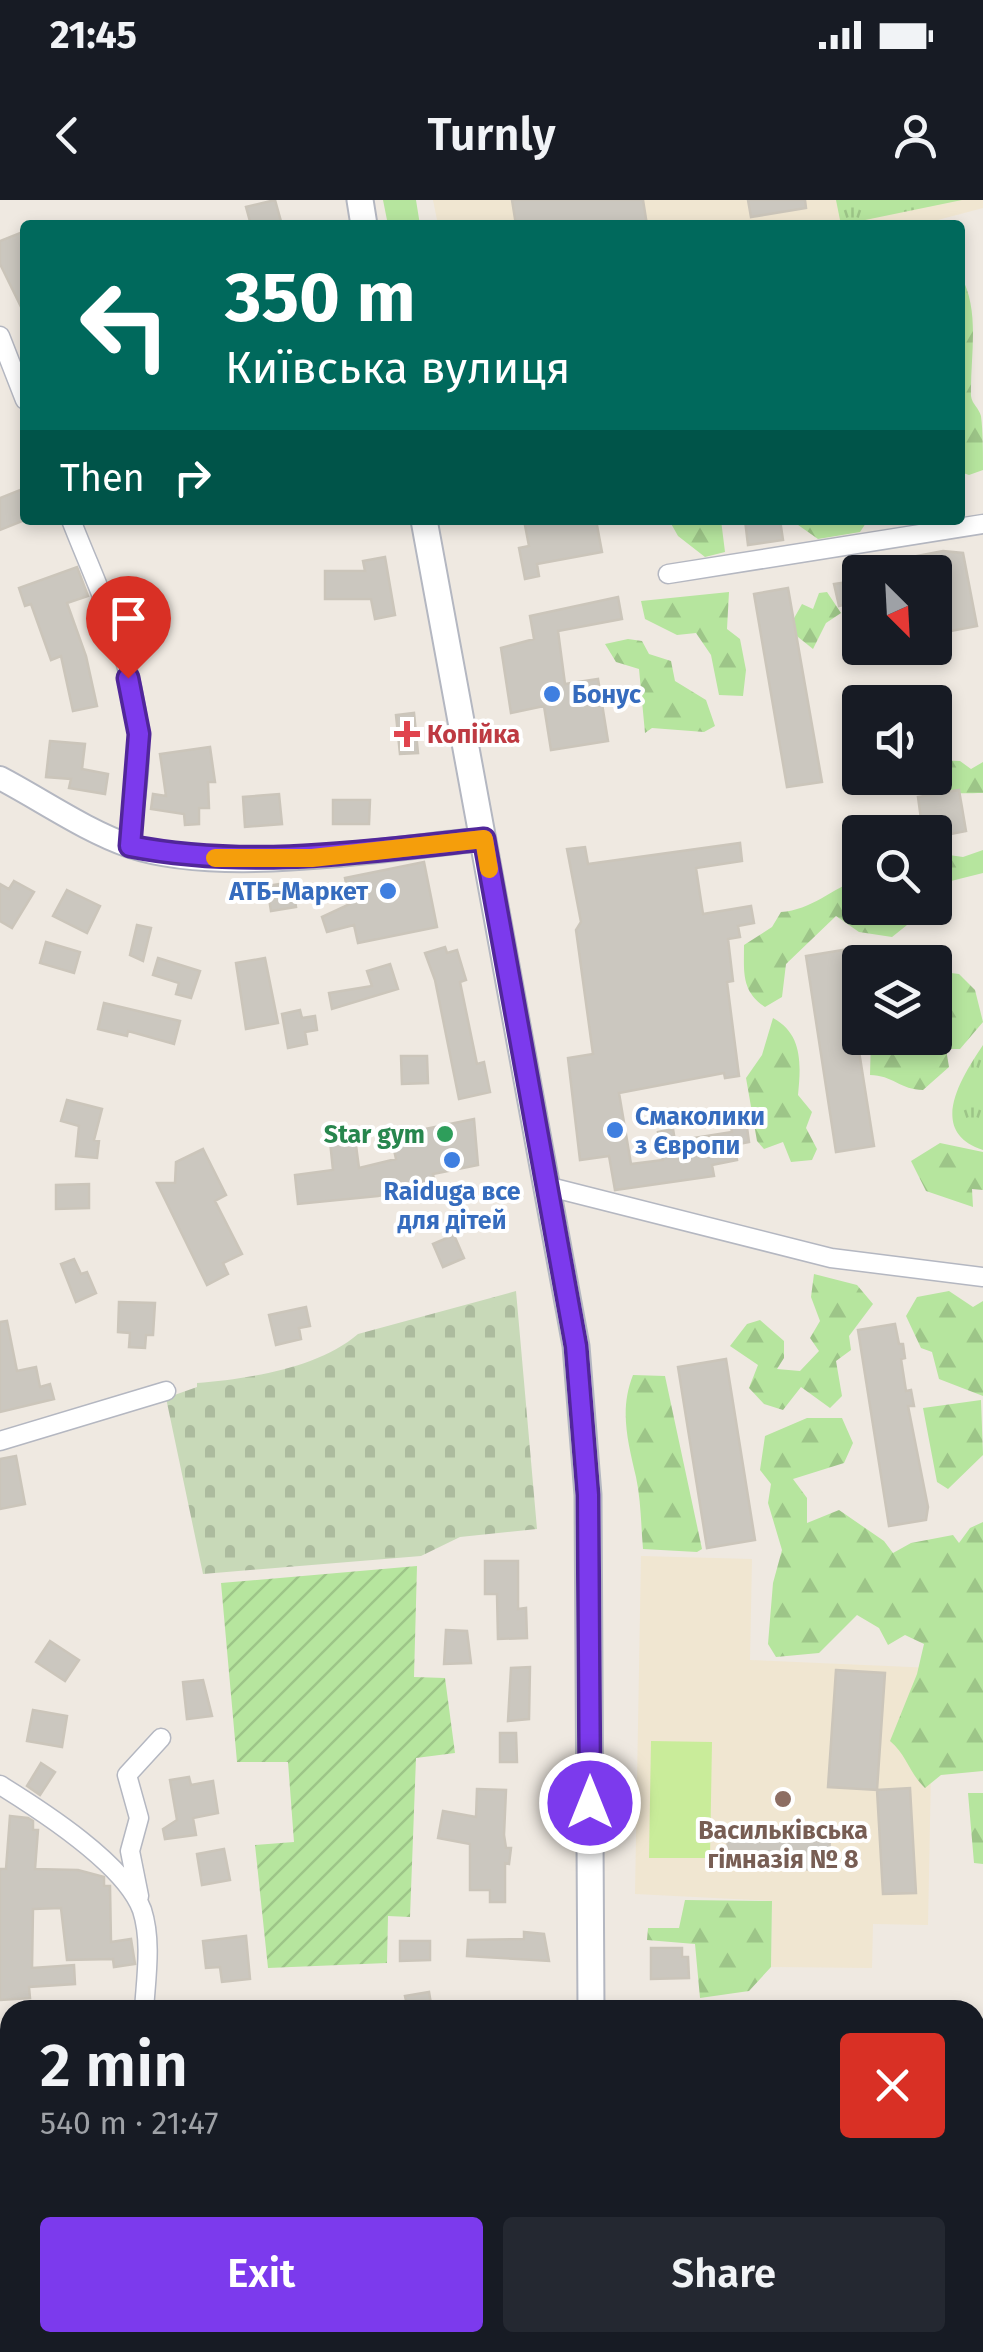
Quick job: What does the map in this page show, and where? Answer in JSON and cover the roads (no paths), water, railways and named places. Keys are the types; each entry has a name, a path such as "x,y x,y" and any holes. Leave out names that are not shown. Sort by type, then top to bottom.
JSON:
{"main road":[{"path":"425,525 576,1346 588,1495 592,2000"}],"street":[{"path":"0,336 20,387"},
{"path":"668,574 983,524"},
{"path":"73,525 121,644 136,712 139,734 130,846"},
{"path":"0,778 130,846 210,858 312,858 484,839"},
{"path":"546,1186 831,1258 983,1277"},
{"path":"0,1441 166,1390"},
{"path":"144,2000 147,1940 130,1851 139,1818 127,1775 161,1738"},
{"path":"0,1785 58,1822 118,1873 142,1910"}],"place":[{"name":"Бонус","path":"552,694"},
{"name":"Копійка","path":"407,734"},
{"name":"АТБ-Маркет","path":"388,891"},
{"name":"Смаколики з Європи","path":"615,1130"},
{"name":"Star gym","path":"445,1134"},
{"name":"Raiduga все для дітей","path":"452,1160"},
{"name":"Васильківська гімназія № 8","path":"783,1799"}]}
